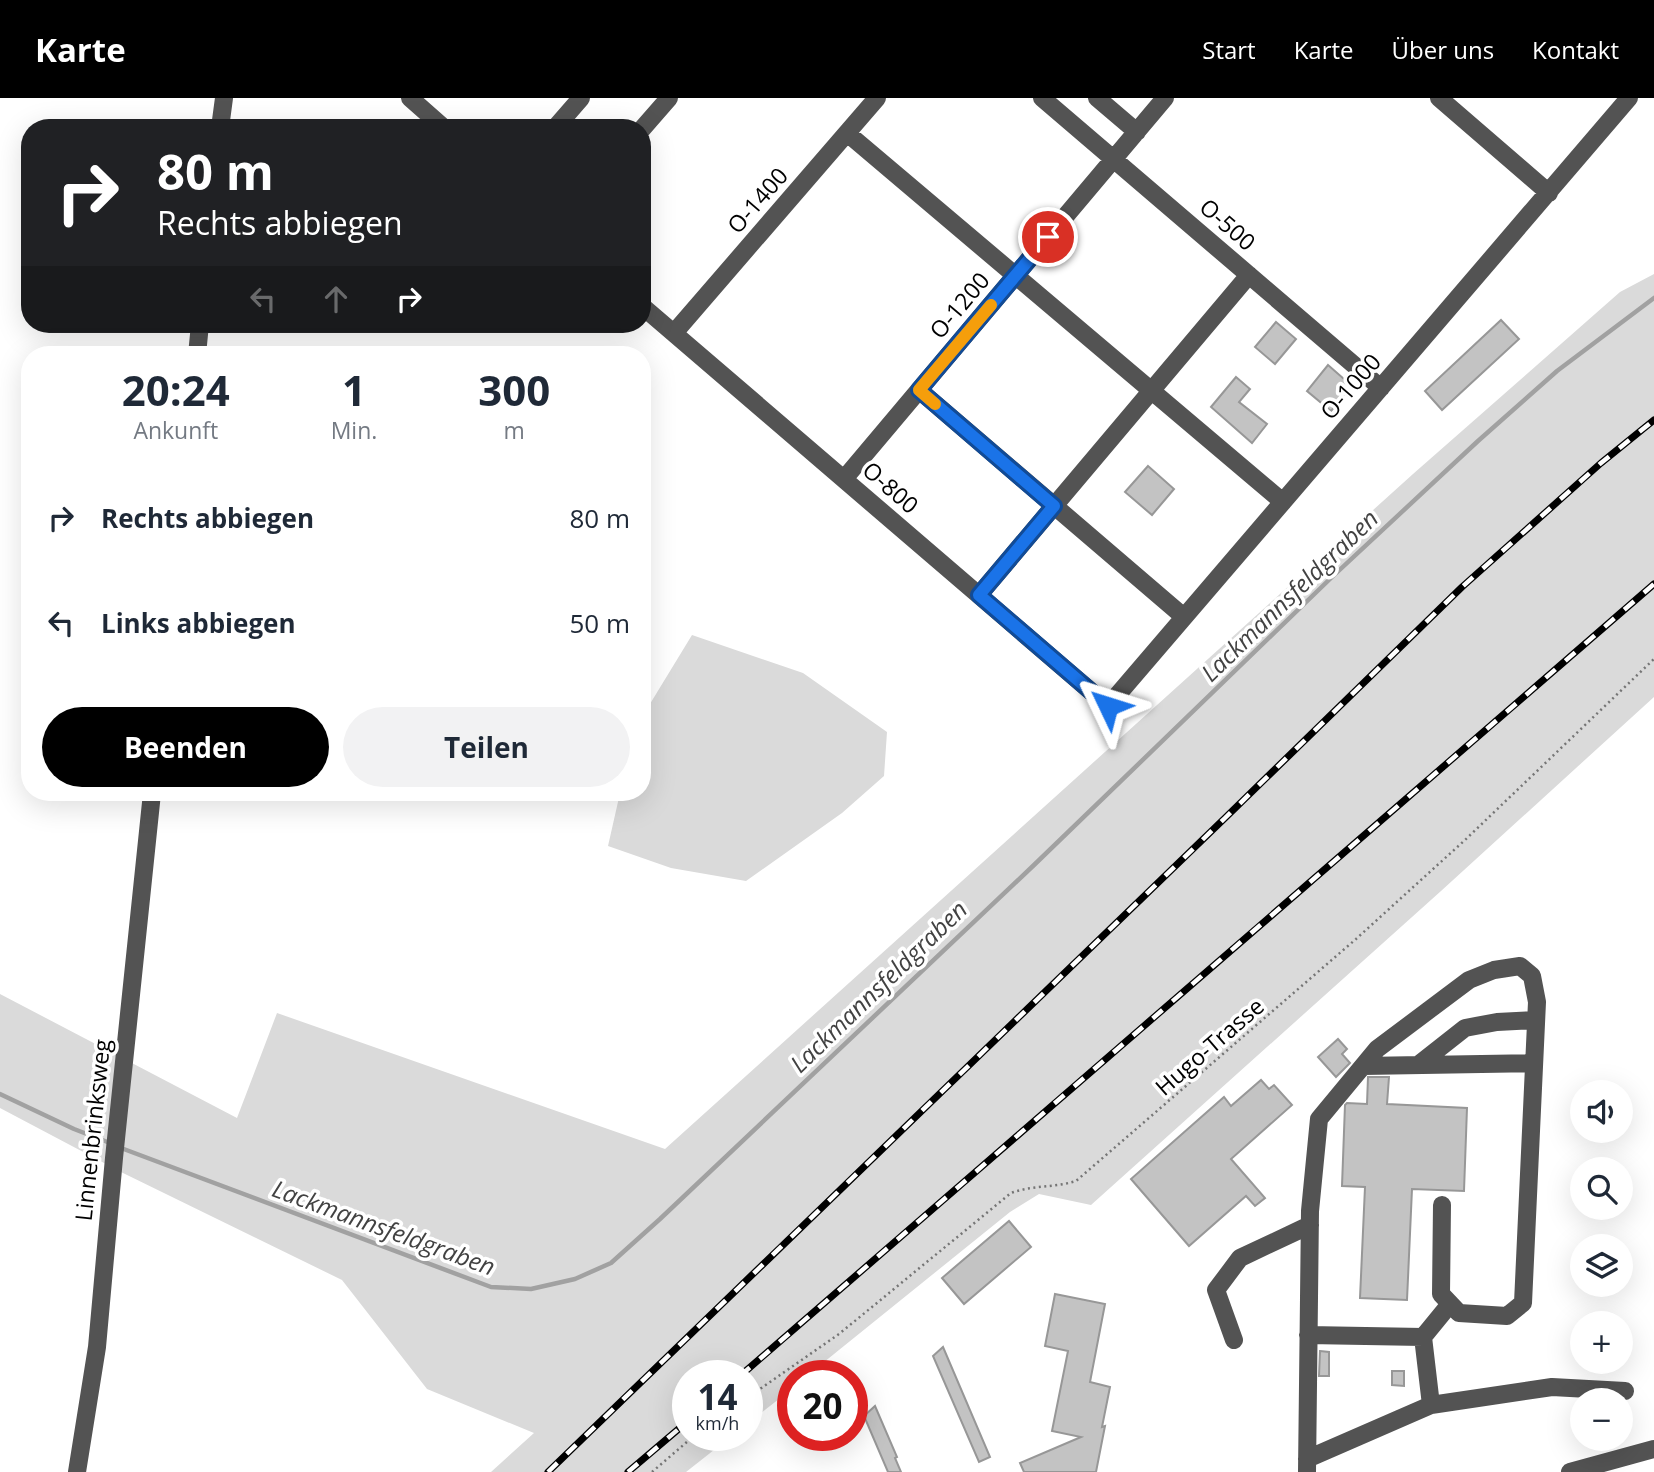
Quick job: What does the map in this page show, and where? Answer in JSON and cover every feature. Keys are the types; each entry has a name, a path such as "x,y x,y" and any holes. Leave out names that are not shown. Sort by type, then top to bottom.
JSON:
{"street":[{"path":"221,119 223,98"},
{"path":"410,98 434,119"},
{"path":"563,119 581,98"},
{"path":"651,119 669,98"},
{"name":"O-1400","path":"674,333 877,98"},
{"name":"O-500","path":"1042,98 1381,388"},
{"path":"1097,98 1137,132"},
{"name":"O-1200","path":"844,479 1165,98"},
{"path":"1439,98 1549,193"},
{"name":"O-1000","path":"1108,706 1629,98"},
{"path":"847,133 1283,502"},
{"path":"979,595 1249,275"},
{"name":"O-800","path":"651,314 1108,706"},
{"path":"919,390 1184,617"},
{"name":"Linnenbrinksweg","path":"77,1472 96,1347 151,801"},
{"path":"1442,1205 1441,1294 1459,1313 1507,1316 1523,1303 1536,1020 1532,976 1520,965 1494,970 1469,980 1377,1049 1320,1119 1310,1211 1307,1465 1430,1405 1552,1387 1570,1388"},
{"path":"1418,1065 1465,1028 1497,1022 1536,1020"},
{"path":"1363,1066 1534,1063"},
{"path":"1234,1340 1216,1290 1240,1258 1310,1225"},
{"path":"1430,1405 1423,1337 1450,1304"},
{"path":"1308,1335 1423,1337"},
{"path":"1570,1472 1654,1449"}],"path":[{"name":"Hugo-Trasse","path":"763,1387 839,1334 1011,1193 1026,1187 1053,1187 1076,1181 1366,930 1465,840 1654,659"},
{"path":"652,1472 676,1451"}],"shaded area":[{"path":"1654,274 1654,697 1091,1205 1039,1194 1010,1212 827,1360 777,1360 777,1401 763,1411 763,1360 672,1360 672,1451 713,1451 686,1472 491,1472 534,1433 427,1389 342,1280 123,1173 0,1108 0,994 237,1118 277,1013 665,1149 1413,474 1620,292"},
{"path":"692,635 803,673 887,732 884,776 842,813 746,881 671,868 608,846 618,801 651,801 651,702"}],"building":[{"path":"1501,320 1519,339 1442,410 1425,391"},
{"path":"1276,322 1296,339 1275,364 1255,347"},
{"path":"1328,365 1352,386 1331,411 1307,391"},
{"path":"1236,377 1250,389 1239,402 1267,424 1252,443 1211,407"},
{"path":"1148,466 1174,489 1152,515 1125,492"},
{"path":"1338,1039 1347,1049 1342,1054 1350,1063 1336,1077 1318,1057"},
{"path":"1368,1077 1389,1077 1387,1104 1467,1108 1464,1191 1412,1189 1407,1300 1360,1298 1365,1187 1342,1186 1345,1105 1367,1104"},
{"path":"1261,1080 1269,1089 1274,1085 1292,1105 1231,1159 1265,1198 1255,1206 1246,1196 1189,1246 1131,1179 1224,1097 1231,1106"},
{"path":"1009,1221 1031,1247 964,1304 942,1278"},
{"path":"1055,1294 1105,1304 1090,1382 1110,1387 1096,1472 1024,1472 1020,1463 1081,1437 1052,1431 1068,1351 1045,1346"},
{"path":"943,1347 990,1457 979,1462 933,1356"},
{"path":"1320,1351 1329,1352 1329,1376 1319,1376"},
{"path":"1392,1371 1404,1371 1404,1386 1392,1385"},
{"path":"875,1406 901,1472 888,1472 868,1425 868,1412"}],"waterway":[{"name":"Lackmannsfeldgraben","path":"121,1148 491,1287 531,1289 575,1279 611,1263 1034,865 1332,577 1478,441 1557,371 1654,298"},
{"name":"Lackmannsfeldgraben","path":"0,1094 110,1143"}],"railway":[{"path":"548,1472 1462,587 1601,463 1654,420"},
{"path":"758,1360 1654,584"},
{"path":"628,1472 672,1435"}],"slow traffic":[{"path":"935,404 919,390 991,305"}],"route":[{"path":"1048,237 919,390 1054,506 979,595 1108,706"}]}
